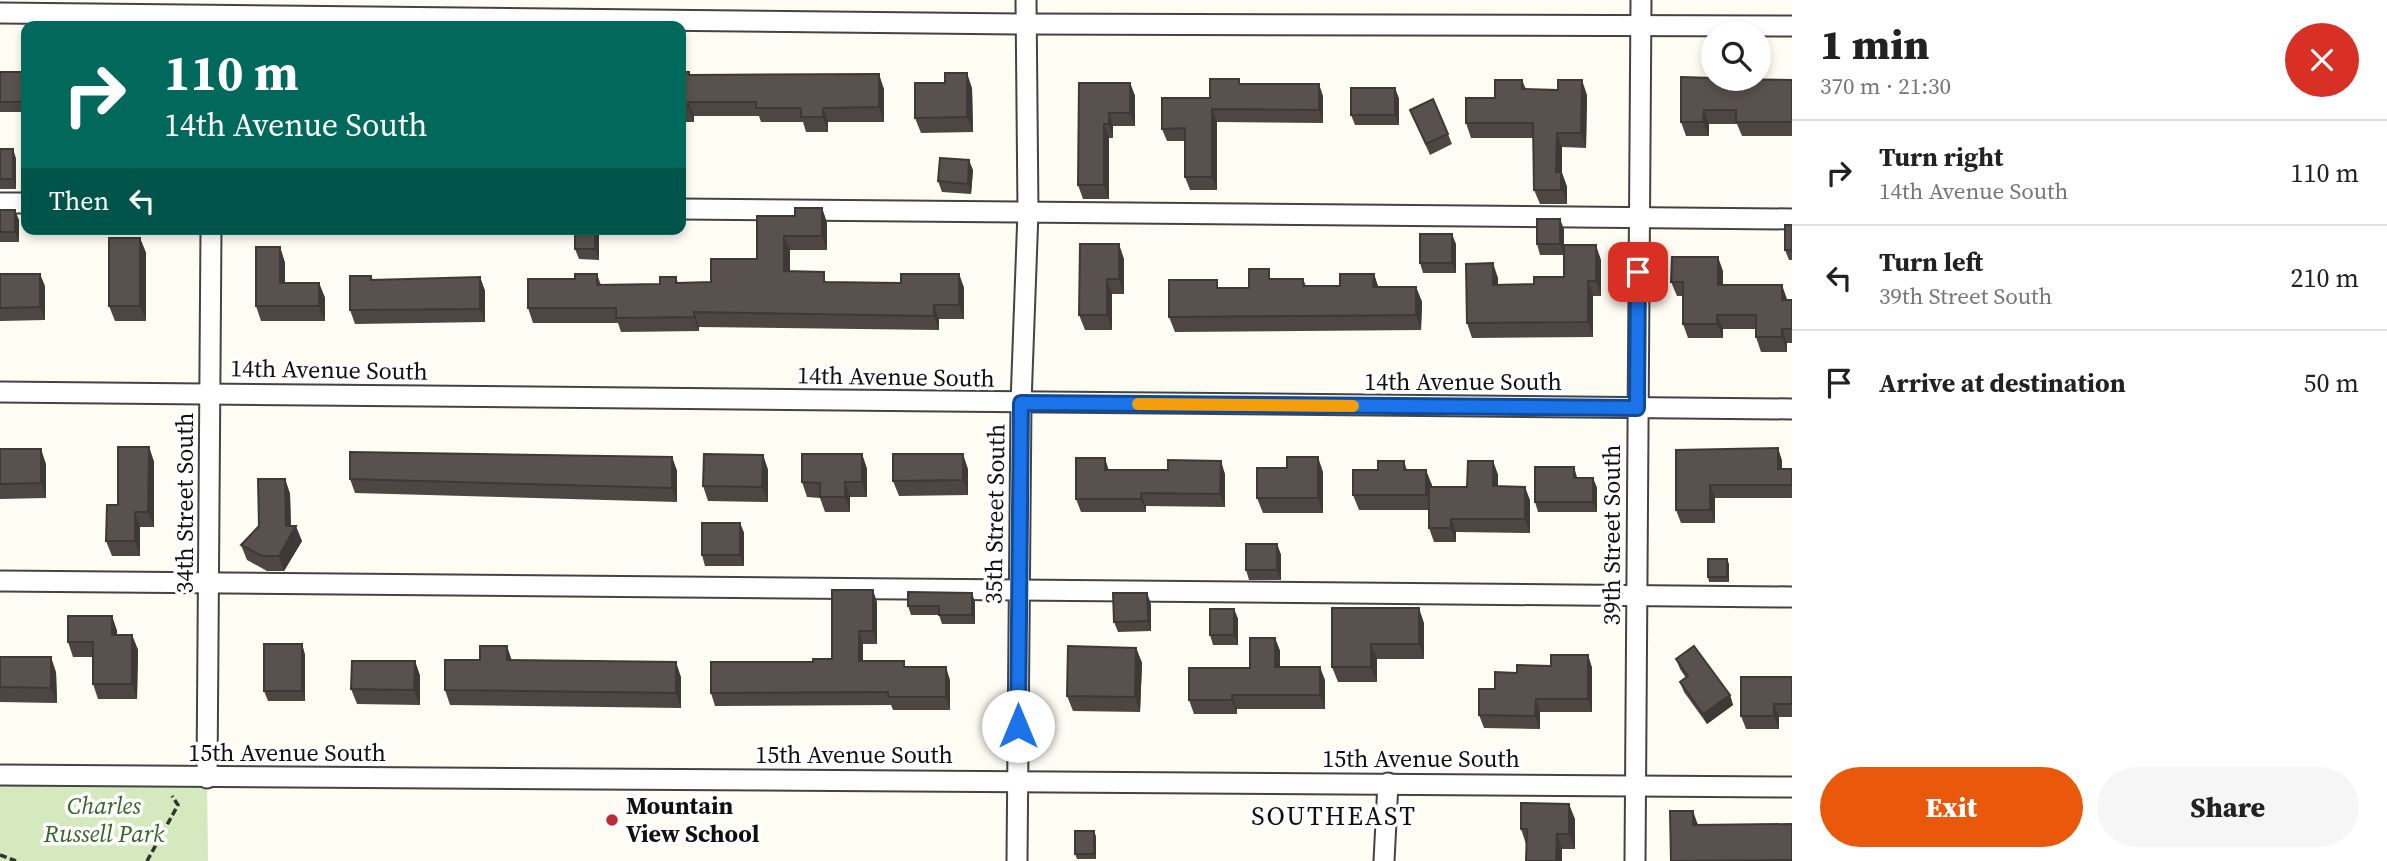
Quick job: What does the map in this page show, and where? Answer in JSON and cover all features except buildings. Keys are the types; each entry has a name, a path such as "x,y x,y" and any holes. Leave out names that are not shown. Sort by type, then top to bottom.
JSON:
{"street":[{"name":"35th Street South","path":"1017,861 1021,403 1028,212 1026,0"},
{"name":"39th Street South","path":"1635,861 1641,0"},
{"path":"0,13 1026,24 1792,26"},
{"path":"0,202 21,203"},
{"path":"686,209 1792,219"},
{"name":"34th Street South","path":"207,778 211,235"},
{"name":"14th Avenue South","path":"0,392 1792,409"},
{"path":"0,581 1792,597"},
{"name":"15th Avenue South","path":"0,775 1792,787"},
{"path":"1384,861 1388,783"}],"path":[{"path":"147,861 178,805 172,797 171,777"},
{"path":"0,855 16,861"}],"green space":[{"name":"Charles Russell Park","path":"0,776 207,778 208,861 0,861"}],"slow traffic":[{"path":"1138,404 1353,406"}],"place":[{"name":"Mountain View School","path":"612,820"}],"district":[{"name":"SOUTHEAST","path":"1334,816"}],"route":[{"path":"1018,726 1021,403 1637,408 1638,272"}]}
